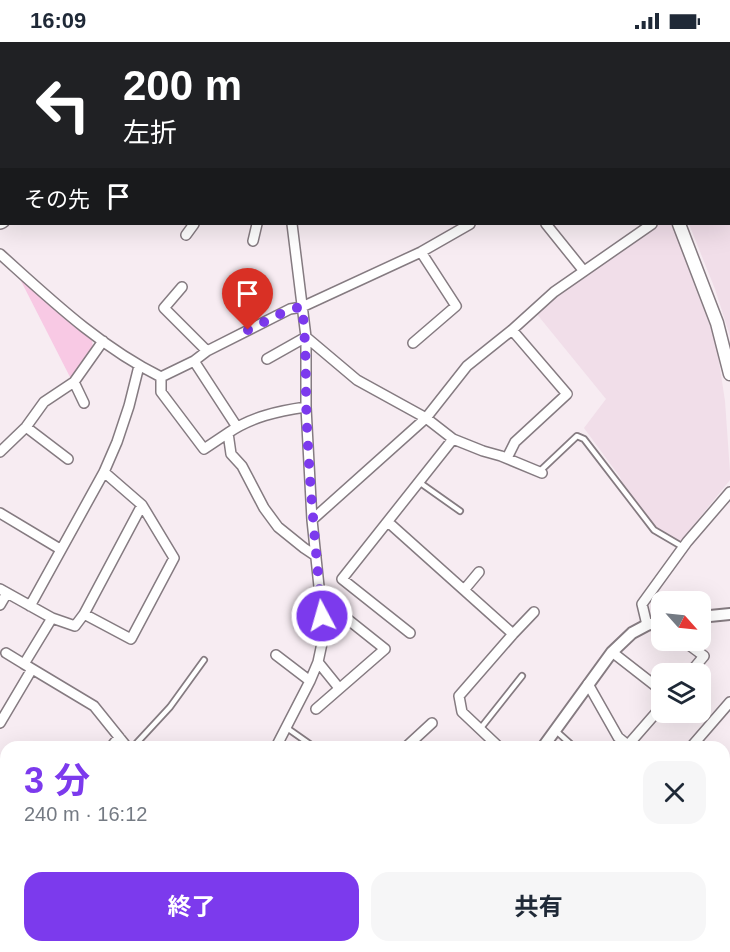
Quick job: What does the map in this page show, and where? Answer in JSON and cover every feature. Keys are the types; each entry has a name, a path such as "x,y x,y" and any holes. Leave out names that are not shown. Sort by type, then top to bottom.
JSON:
{"main road":[{"path":"679,225 717,322 730,374"}],"street":[{"path":"186,235 193,225"},
{"path":"253,241 257,225"},
{"path":"279,741 318,662 324,634 312,520 306,407 306,337 292,225"},
{"path":"161,377 290,309 302,307 421,252 469,225"},
{"path":"547,225 583,270"},
{"path":"312,520 426,418 467,366 554,292 650,225"},
{"path":"413,343 456,306 421,252"},
{"path":"0,254 66,314 139,366 161,377"},
{"path":"182,287 164,308 207,351"},
{"path":"507,458 515,442 567,394 512,330"},
{"path":"267,358 306,337"},
{"path":"306,337 357,380 426,418 453,439 540,472"},
{"path":"0,452 26,427 44,402 74,382 103,340"},
{"path":"194,361 237,427"},
{"path":"30,606 104,472 129,406 139,366"},
{"path":"161,377 161,392 204,449 237,427 274,412 306,407"},
{"path":"74,382 84,404"},
{"path":"26,427 68,459"},
{"path":"228,433 231,454 242,466 264,508 278,527 316,556"},
{"path":"410,633 342,579 453,439"},
{"path":"84,614 131,639 174,558 142,505 104,472"},
{"path":"647,625 642,604 683,547 730,492"},
{"path":"0,605 3,591 52,618 75,627 142,505"},
{"path":"0,513 60,549"},
{"path":"388,522 513,634"},
{"path":"464,590 479,572"},
{"path":"316,709 385,649 321,598"},
{"path":"493,741 462,712 459,696 534,612"},
{"path":"711,616 730,614"},
{"path":"0,723 52,618"},
{"path":"547,741 612,651 632,633 651,624"},
{"path":"612,651 651,682"},
{"path":"697,651 704,656 698,663"},
{"path":"6,653 94,706 123,741"},
{"path":"276,655 310,681"},
{"path":"318,662 339,688"},
{"path":"588,684 618,737 623,741"},
{"path":"696,741 730,702"},
{"path":"633,741 651,719"},
{"path":"412,741 432,723"},
{"path":"115,741 119,736"}],"lane":[{"path":"540,472 577,436 584,439 654,530 683,547"},
{"path":"419,482 460,511"},
{"path":"138,741 170,706 204,660"},
{"path":"480,729 522,676"},
{"path":"287,728 305,741"},
{"path":"555,730 567,741"}],"shaded area":[{"path":"658,225 672,225 716,342 725,401 730,472 730,480 679,543 654,525 584,428 606,399 536,313 560,293"},
{"path":"689,225 730,225 730,336 715,289"},
{"path":"20,279 92,340 93,347 71,379"}],"route":[{"path":"248,330 290,309 302,307 306,337 306,407 312,520 322,616"}]}
